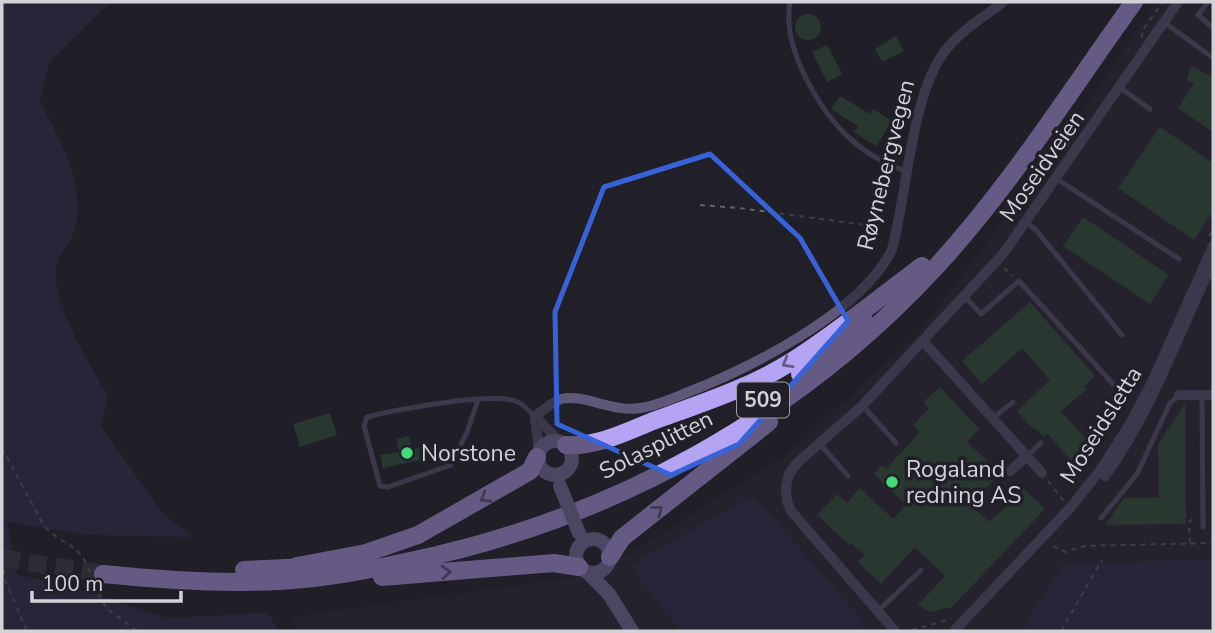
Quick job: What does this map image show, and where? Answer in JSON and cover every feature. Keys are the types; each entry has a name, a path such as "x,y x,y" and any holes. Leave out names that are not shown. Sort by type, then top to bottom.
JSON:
{"highway":[{"name":"Solasplitten","path":"282,575 469,537 563,506 634,475 713,433 800,374 890,298 922,266 983,194 1120,2"},
{"name":"Solasplitten","path":"97,575 182,581 371,570 495,540 566,515 646,481 718,443 775,407 842,356 896,307 956,245 1029,151 1134,2"},
{"name":"509","path":"563,443 591,444 707,401 771,373 866,309 922,266"},
{"name":"509","path":"608,561 622,538 810,389 842,356"},
{"name":"509","path":"282,575 366,553 418,535 530,471 538,454"},
{"name":"509","path":"282,575 339,581 554,563 584,570"}],"street":[{"name":"Røynebergvegen","path":"535,416 558,400 570,398 621,409 648,407 717,381 766,357 818,324 875,276 892,249 921,109 937,62 949,46 1003,2"},
{"name":"Moseidveien","path":"901,630 879,610 798,520 787,501 789,474 797,463 862,406 1003,254 1178,2"},
{"name":"Moseidsletta","path":"954,631 1071,507 1101,469 1152,382 1210,242"},
{"name":"Moseidsletta","path":"963,631 1077,511 1107,473 1158,386 1213,262"},
{"path":"923,341 1042,473"},
{"path":"1179,395 1208,395"},
{"path":"535,416 563,443 572,456 563,478 585,537 576,556 584,570 609,594 634,631"},
{"path":"535,416 541,469 563,478"},
{"path":"538,454 547,442 563,443"},
{"path":"1010,471 1026,457"},
{"path":"585,537 604,543 608,549 613,590 634,631"},
{"path":"584,570 598,573 608,561"}],"lane":[{"path":"790,2 791,44 814,96 829,118 850,139 892,166 908,172"},
{"path":"1208,2 1198,15 1213,28"},
{"path":"1164,22 1213,58"},
{"path":"1119,88 1150,109"},
{"path":"1057,179 1179,259"},
{"path":"1027,223 1036,230 1122,335"},
{"path":"964,296 981,314 1019,281 1115,386"},
{"path":"1101,518 1137,474 1170,403 1179,395"},
{"path":"1203,527 1208,395"},
{"path":"478,400 467,432 451,465 388,487 380,486 364,426 367,417 387,411 491,398 517,402 535,416"},
{"path":"992,419 1013,402"},
{"path":"862,406 896,443"},
{"path":"1026,457 1041,443"},
{"path":"820,444 848,476"},
{"path":"879,610 921,570"}],"path":[{"path":"1145,41 1141,35 1142,31 1163,2"},
{"path":"700,205 866,225 898,223"},
{"path":"1210,242 1213,229"},
{"path":"1001,265 1019,281"},
{"path":"1115,386 1136,397"},
{"path":"2,448 44,526 53,535 73,545 84,557 97,575 106,608 137,631"},
{"path":"1042,473 1065,502"},
{"path":"1190,544 1190,520 1203,519"},
{"path":"1053,546 1066,552 1084,545 1213,543"},
{"path":"2,560 5,580 27,631"},
{"path":"1061,631 1102,560"},
{"path":"901,630 945,622 957,615"}],"highlighted area":[{"path":"710,154 800,238 848,321 739,444 671,475 557,424 555,312 604,187"}],"shaded area":[{"path":"2,2 111,2 49,62 40,102 69,163 77,195 75,229 57,262 56,281 59,298 73,333 108,396 101,426 161,512 193,537 91,535 7,522 17,574 91,593 168,618 268,613 278,631 2,631"},
{"path":"1156,2 1213,2 1213,631 298,631 291,617 570,578 628,555 786,455 916,336 1042,170"},
{"path":"753,495 862,620 863,631 680,631 630,566"},
{"path":"1213,560 1213,631 1022,631 1063,563"}],"building":[{"path":"808,14 817,18 821,27 817,36 808,40 799,36 795,27 799,18"},
{"path":"896,36 904,51 882,62 875,49"},
{"path":"827,45 842,74 827,82 812,52"},
{"path":"1191,66 1213,77 1213,132 1178,108 1194,84 1187,80"},
{"path":"840,96 870,114 873,109 892,121 876,146 854,132 858,126 831,109"},
{"path":"1160,127 1213,163 1213,211 1194,240 1118,188"},
{"path":"1083,217 1169,275 1150,304 1063,246"},
{"path":"1030,302 1095,376 1084,386 1087,389 1061,411 1094,448 1078,469 1048,434 1044,437 1033,429 1017,411 1050,380 1022,348 982,384 962,361"},
{"path":"940,387 979,429 967,442 1000,473 970,504 989,522 1024,489 1045,509 950,609 947,607 933,612 918,605 945,576 915,547 881,584 858,562 865,555 851,543 849,545 817,515 837,494 847,503 860,488 893,519 906,505 874,474 882,465 886,469 920,432 913,426 929,408 923,402"},
{"path":"1185,404 1186,524 1105,525 1124,498 1159,498 1158,444"},
{"path":"330,413 337,435 300,447 293,424"},
{"name":"Norstone","path":"409,436 412,449 423,447 425,459 383,468 380,455 399,452 397,439"}],"tunnel":[{"path":"2,558 103,574"}],"place":[{"name":"Norstone","path":"407,453"},
{"name":"Rogaland redning AS","path":"892,482"}]}
